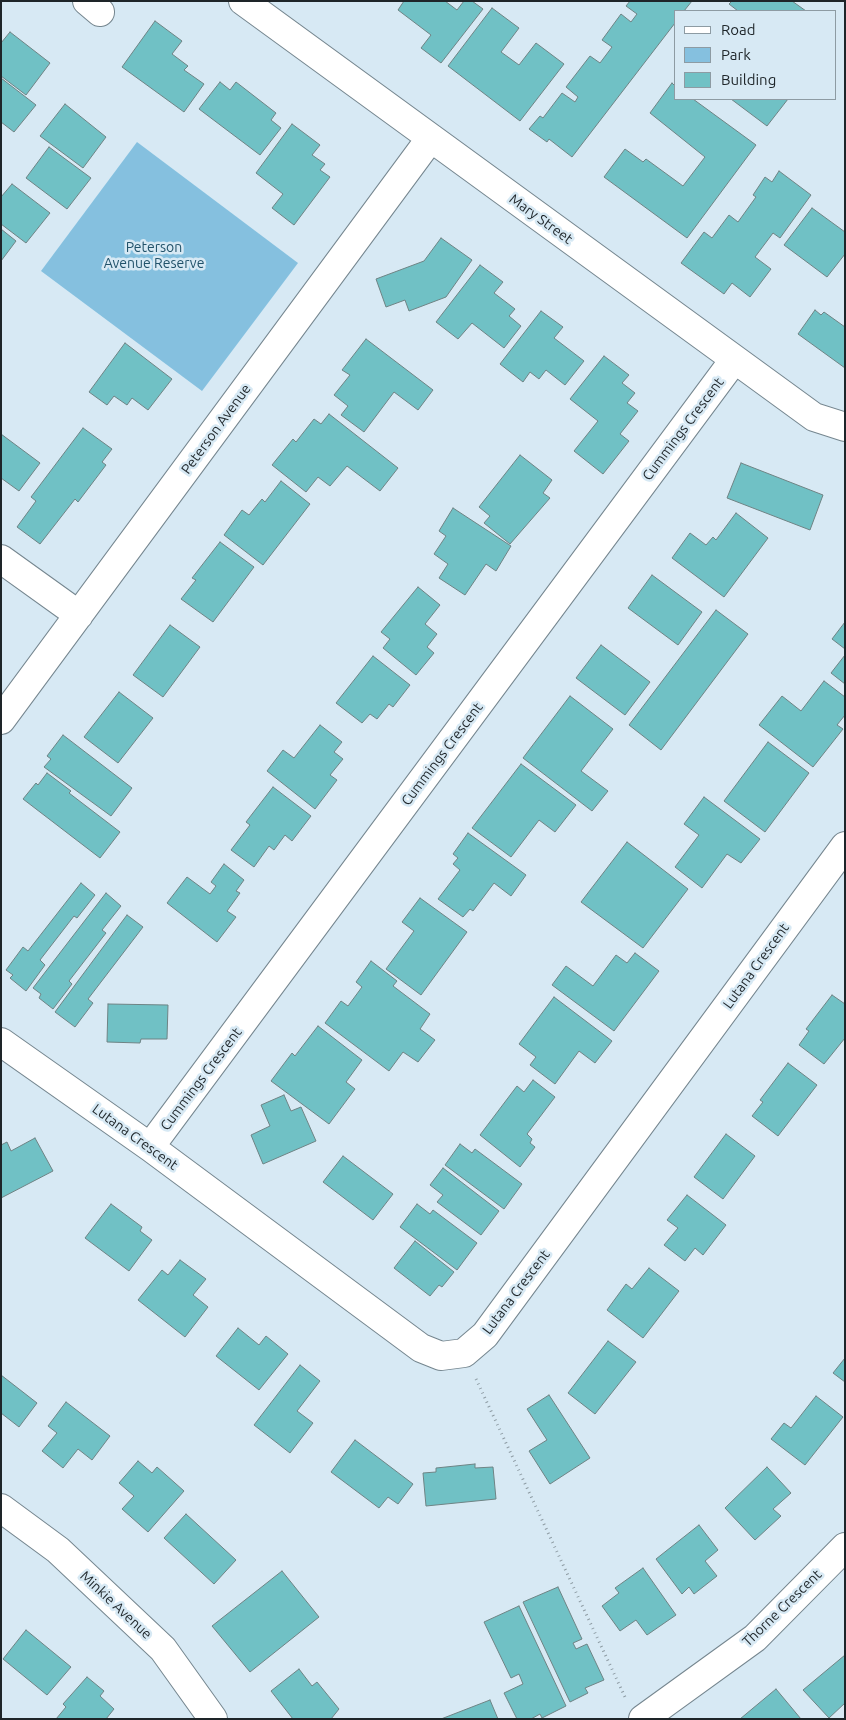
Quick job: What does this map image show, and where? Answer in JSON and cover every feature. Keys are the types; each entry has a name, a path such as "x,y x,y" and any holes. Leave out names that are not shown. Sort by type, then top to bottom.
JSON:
{"street":[{"name":"Mary Street","path":"243,1 814,417 845,427"},
{"name":"Peterson Avenue","path":"1,720 430,139"},
{"name":"Cummings Crescent","path":"150,1147 734,360"},
{"path":"1,559 79,615"},
{"name":"Lutana Crescent","path":"1,1042 150,1147 421,1348 441,1356 464,1353 485,1335 845,846"},
{"name":"Minkie Avenue","path":"1,1508 58,1550 163,1649 213,1719"},
{"name":"Thorne Crescent","path":"635,1710 755,1638 845,1547"}],"path":[{"path":"464,1353 635,1710"}],"green space":[{"name":"Peterson Avenue Reserve","path":"137,142 298,263 202,391 41,271"}],"building":[{"path":"404,1 445,1 457,10 464,1 472,1 483,9 441,63 421,48 431,35 398,10"},
{"path":"630,1 692,1 685,10 674,10 674,24 572,157 549,139 547,142 529,129 540,116 543,118 562,93 575,102 578,97 566,87 590,56 600,63 612,47 602,40 621,14 631,22 637,14 626,6"},
{"path":"732,1 792,1 805,10 737,10 729,4"},
{"path":"492,8 519,28 501,52 519,65 536,43 564,64 520,121 448,66"},
{"path":"155,21 182,41 172,54 188,66 184,70 204,84 184,112 122,67"},
{"path":"10,32 50,63 26,95 1,76 1,43"},
{"path":"1,78 36,105 14,132 1,122"},
{"path":"220,82 230,90 236,82 276,113 271,120 281,128 260,155 199,109"},
{"path":"672,83 674,85 674,100 694,100 756,145 687,238 604,177 625,149 643,162 646,159 683,186 705,157 650,113"},
{"path":"732,100 787,100 767,126"},
{"path":"65,104 106,137 83,168 40,136"},
{"path":"292,124 320,145 312,155 325,164 320,170 330,177 294,225 272,208 283,194 256,173"},
{"path":"49,147 91,178 67,209 26,178"},
{"path":"779,171 811,195 780,238 773,233 755,257 771,269 750,297 732,283 724,294 681,263 704,232 712,238 729,215 738,222 756,197 753,195 765,177 772,182"},
{"path":"12,184 50,213 26,243 1,224 1,197"},
{"path":"812,208 845,232 845,254 827,277 784,245"},
{"path":"1,229 16,241 1,261"},
{"path":"441,238 472,260 446,297 409,311 405,300 386,307 376,279 424,261"},
{"path":"480,265 503,282 494,293 515,309 509,316 521,326 504,348 472,323 458,339 436,322"},
{"path":"815,310 821,315 824,312 845,327 845,368 798,334"},
{"path":"541,311 563,327 554,338 584,361 565,385 546,370 539,379 530,372 523,382 500,364"},
{"path":"366,339 433,390 418,410 394,392 364,432 341,415 348,406 334,395 350,375 342,370"},
{"path":"125,343 172,379 148,410 132,398 127,405 114,396 107,405 89,392"},
{"path":"604,356 629,375 622,383 635,393 627,403 638,411 620,434 629,441 603,474 574,451 598,421 570,399"},
{"path":"329,414 398,468 380,491 347,466 330,486 318,477 306,492 272,465 293,439 296,442 314,419 321,424"},
{"path":"83,428 112,449 102,462 106,465 78,502 75,499 40,544 17,527 36,501 31,497"},
{"path":"1,434 40,463 19,491 1,478"},
{"path":"520,455 552,480 543,493 550,498 510,544 484,523 490,516 479,507"},
{"path":"741,463 823,495 810,530 727,498"},
{"path":"281,481 310,504 263,565 224,535 242,510 249,515 262,499 265,502"},
{"path":"453,508 511,546 496,571 486,564 465,595 439,578 448,564 434,554 446,536 439,531"},
{"path":"736,513 768,538 724,597 672,558 690,533 706,545 713,537 716,540"},
{"path":"220,542 254,567 213,622 181,599 196,580 192,578"},
{"path":"652,575 702,612 678,645 628,608"},
{"path":"418,587 440,605 425,624 437,634 427,647 434,653 416,675 383,648 390,639 381,632"},
{"path":"716,610 748,634 661,750 629,725"},
{"path":"845,622 845,649 832,639"},
{"path":"170,625 200,647 163,697 133,675"},
{"path":"601,645 650,682 625,715 576,678"},
{"path":"845,655 845,684 831,673"},
{"path":"373,656 410,685 393,707 389,704 377,719 370,714 362,723 336,703"},
{"path":"824,681 845,697 845,715 837,725 843,729 813,767 759,725 782,696 801,711"},
{"path":"119,692 153,718 118,763 84,737"},
{"path":"570,696 613,729 581,771 608,791 592,811 523,758"},
{"path":"320,725 342,742 334,752 343,759 330,775 337,780 315,809 267,771 283,750 294,758"},
{"path":"63,735 132,788 111,816 44,767 51,759 47,756"},
{"path":"768,742 809,773 765,832 724,801"},
{"path":"521,764 576,805 555,832 539,820 511,857 472,828"},
{"path":"47,773 71,791 69,793 120,832 100,858 23,799 36,783 38,785"},
{"path":"273,787 311,816 292,841 285,835 274,850 269,846 254,867 231,850 250,825 246,822"},
{"path":"704,797 760,839 741,863 727,854 702,888 675,867 699,835 684,824"},
{"path":"468,833 526,875 511,896 494,883 473,911 470,909 463,917 438,899 460,870 453,864 458,858 453,854"},
{"path":"627,842 688,889 643,948 581,902"},
{"path":"224,864 244,880 236,891 240,893 227,911 236,917 217,942 167,903 187,877 210,894 216,886 211,882"},
{"path":"81,883 95,895 77,918 74,916 40,960 45,965 26,991 10,978 13,975 6,970 23,947 28,951"},
{"path":"106,893 121,906 102,930 106,933 69,981 72,984 53,1009 39,998 41,994 33,988"},
{"path":"420,898 467,932 421,995 386,969 414,931 402,922"},
{"path":"127,915 143,927 88,999 93,1003 75,1027 55,1012"},
{"path":"635,953 659,971 614,1031 552,985 566,966 593,986 616,955 627,963"},
{"path":"371,961 397,981 393,986 430,1014 420,1029 435,1040 418,1062 403,1052 389,1071 325,1023 341,1001 348,1006 362,987 356,982"},
{"path":"832,995 845,1004 845,1038 824,1064 799,1045 809,1031 806,1029"},
{"path":"554,997 612,1041 595,1063 579,1051 555,1084 530,1065 536,1057 519,1044"},
{"path":"108,1004 168,1005 167,1039 141,1039 140,1043 107,1042"},
{"path":"318,1026 362,1060 346,1082 355,1089 329,1124 271,1081 292,1053 295,1056"},
{"path":"788,1063 817,1085 778,1136 752,1116 763,1102 760,1100"},
{"path":"533,1080 555,1097 527,1134 532,1139 530,1143 535,1147 520,1167 480,1135 517,1086 524,1092"},
{"path":"284,1095 291,1111 301,1107 316,1141 263,1164 251,1135 270,1126 261,1105"},
{"path":"726,1134 755,1156 723,1199 694,1177"},
{"path":"35,1138 53,1171 1,1198 1,1145 7,1142 11,1151"},
{"path":"460,1144 472,1153 475,1149 522,1184 504,1209 445,1165"},
{"path":"343,1156 393,1194 373,1220 323,1182"},
{"path":"443,1168 499,1211 481,1235 437,1202 443,1195 430,1185"},
{"path":"687,1195 726,1225 703,1255 695,1248 685,1261 664,1245 678,1228 667,1220"},
{"path":"111,1204 142,1227 140,1231 152,1240 129,1271 85,1238"},
{"path":"417,1204 430,1214 433,1210 477,1243 457,1270 400,1227"},
{"path":"415,1241 454,1272 442,1287 439,1285 430,1296 394,1268"},
{"path":"180,1260 206,1279 193,1295 208,1307 185,1337 138,1300 162,1270 168,1275"},
{"path":"649,1268 679,1291 643,1338 607,1310 626,1284 632,1289"},
{"path":"238,1328 259,1345 266,1336 288,1354 259,1390 216,1356"},
{"path":"608,1341 636,1362 595,1414 568,1393"},
{"path":"845,1358 845,1382 833,1373"},
{"path":"300,1365 320,1381 297,1411 313,1423 290,1453 254,1425"},
{"path":"1,1375 37,1403 19,1427 1,1413"},
{"path":"549,1395 590,1458 550,1484 529,1451 547,1440 527,1409"},
{"path":"816,1396 843,1417 805,1465 771,1439 784,1423 791,1428"},
{"path":"66,1402 110,1436 92,1460 78,1449 63,1468 42,1451 57,1433 48,1426"},
{"path":"355,1440 413,1484 398,1504 388,1497 379,1508 331,1472"},
{"path":"138,1461 152,1473 157,1467 184,1491 148,1532 122,1509 134,1496 119,1483"},
{"path":"475,1464 475,1468 493,1467 496,1499 426,1506 423,1473 436,1472 436,1468"},
{"path":"767,1467 791,1493 773,1509 781,1516 755,1540 725,1508"},
{"path":"186,1514 236,1560 214,1584 164,1538"},
{"path":"699,1525 718,1550 705,1561 717,1576 694,1594 689,1587 682,1594 656,1559"},
{"path":"643,1568 676,1615 647,1635 636,1620 620,1631 602,1606 619,1593 615,1588"},
{"path":"282,1571 319,1617 250,1672 212,1626"},
{"path":"558,1587 582,1639 573,1643 576,1649 587,1644 604,1680 585,1688 588,1693 570,1702 523,1602"},
{"path":"519,1606 566,1706 542,1718 540,1714 531,1719 517,1719 504,1693 523,1684 519,1674 511,1678 484,1622"},
{"path":"26,1630 71,1667 47,1695 3,1659"},
{"path":"845,1655 845,1703 829,1718 803,1690"},
{"path":"299,1669 312,1686 317,1682 339,1709 331,1719 293,1719 271,1691"},
{"path":"87,1677 104,1691 100,1696 114,1709 106,1719 56,1719 66,1707 63,1704"},
{"path":"776,1689 801,1719 740,1719"},
{"path":"490,1700 498,1719 441,1719"}]}
